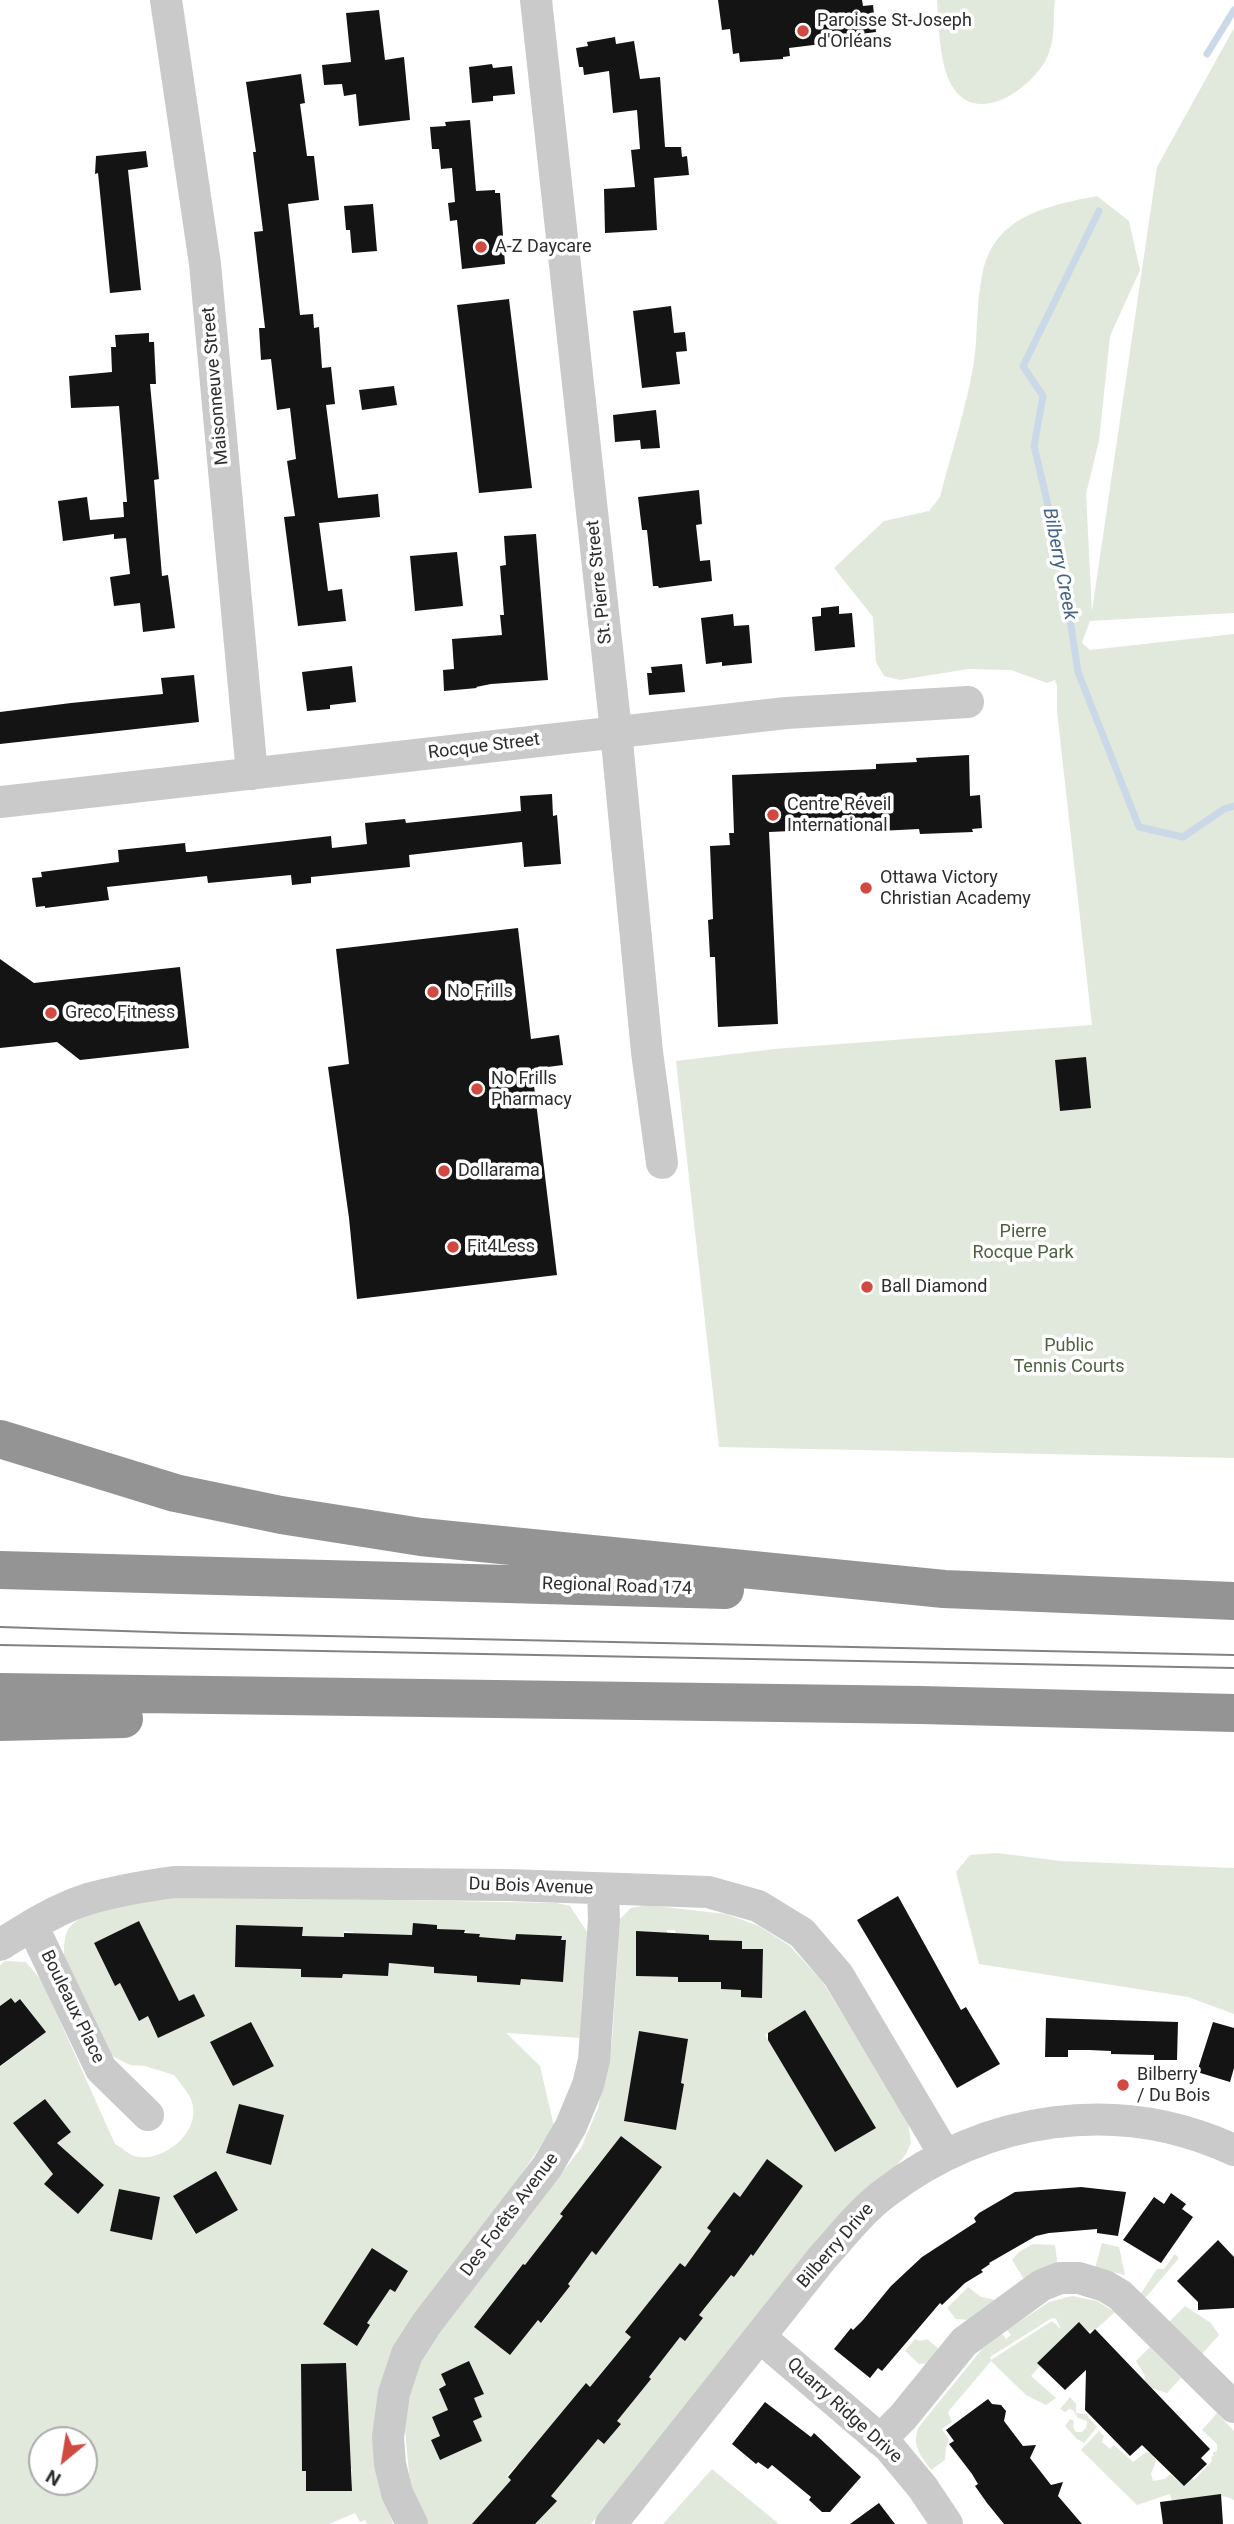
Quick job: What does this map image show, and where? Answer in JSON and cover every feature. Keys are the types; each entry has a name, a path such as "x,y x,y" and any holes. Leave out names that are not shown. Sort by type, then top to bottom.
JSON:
{"highway":[{"path":"0,1438 175,1493 281,1515 421,1537 944,1589 1234,1602"},
{"path":"0,1446 62,1459"},
{"name":"Regional Road 174","path":"0,1570 1234,1602"},
{"path":"0,1692 921,1705 1234,1713"},
{"path":"0,1722 921,1705"}],"street":[{"name":"Maisonneuve Street","path":"166,0 205,264 252,774"},
{"name":"St. Pierre Street","path":"536,0 616,731 645,1038 662,1163"},
{"name":"Rocque Street","path":"0,802 786,713 968,702"},
{"name":"Du Bois Avenue","path":"0,1945 32,1925 85,1900 126,1889 174,1882 508,1885 708,1892 758,1906 802,1933 838,1975 945,2155"},
{"name":"Des Forêts Avenue","path":"412,2524 397,2493 390,2464 388,2437 394,2393 407,2354 420,2333 547,2167 571,2126 588,2085 594,2060 604,1920 603,1889"},
{"name":"Bouleaux Place","path":"32,1925 101,2069 148,2115"},
{"name":"Bilberry Drive","path":"611,2524 822,2258 859,2217 892,2188 945,2155 1017,2128 1081,2118 1127,2121 1173,2129 1234,2150"},
{"path":"880,2440 903,2417 964,2342 1042,2285 1060,2278 1079,2278 1105,2286 1120,2295 1234,2407"},
{"name":"Quarry Ridge Drive","path":"760,2337 880,2440 908,2469 947,2524"}],"green space":[{"path":"937,0 1055,0 1052,41 1042,66 1032,79 1004,99 975,103 962,97 951,84 944,65"},
{"name":"Pierre Rocque Park","path":"1234,28 1234,613 1090,621 1082,643 1090,650 1234,634 1234,1458 719,1447 676,1061 774,1049 1092,1025 1055,680 1047,683 1011,670 968,669 900,680 884,676 876,662 873,617 834,568 884,521 929,511 940,497 971,378 982,276 988,256 997,240 1024,217 1059,204 1097,196 1129,221 1140,270 1110,336 1099,441 1086,494 1092,611 1157,167"},
{"path":"997,1853 1061,1861 1234,1868 1234,2014 1188,1997 979,1964 956,1872 970,1855"},
{"path":"180,1896 557,1903 570,1906 589,1935 582,1996 581,2038 506,2033 540,2066 554,2126 517,2181 443,2280 379,2483 393,2524 367,2524 365,2520 360,2522 355,2513 329,2524 0,2524 0,2067 45,2032 21,1999 15,2003 10,1998 0,2006 0,1965 5,1961 26,1962 42,1981 115,2144 134,2156 156,2155 177,2143 191,2124 194,2113 191,2099 174,2075 145,2066 130,2065 112,2056 102,2040 64,1955 65,1938 69,1928 90,1913 121,1904","holes":["139,1921 179,2001 194,1994 204,2016 158,2038 152,2026 162,2021 157,2011 121,1983 115,1985 94,1944","413,1923 437,1925 437,1933 441,1929 479,1934 479,1941 515,1943 516,1934 548,1940 549,1935 561,1935 561,1940 566,1941 563,1982 521,1979 520,1985 477,1982 477,1975 434,1967","237,1925 303,1927 302,1936 344,1937 344,1931 353,1932 353,1936 389,1935 388,1976 343,1974 342,1978 302,1977 301,1968","251,2022 274,2065 233,2086 211,2042","45,2099 71,2132 14,2123","239,2104 283,2115 271,2165 226,2153","70,2155 78,2214 44,2184","216,2171 238,2210 195,2234 173,2196","119,2189 160,2197 152,2239 110,2231","373,2248 408,2272 395,2291 390,2289 367,2323 370,2326 357,2346","346,2363 350,2461 345,2469 352,2469 352,2490 306,2491 306,2471 302,2471 301,2364"]},
{"path":"647,1905 726,1914 759,1926 790,1946 822,1981 908,2121 911,2143 893,2170 828,2229 591,2524 530,2524 556,2501 517,2465 507,2476 511,2480 472,2524 426,2524 410,2484 404,2419 415,2372 436,2335 581,2148 598,2108 612,2041 620,1919 631,1908","holes":["667,1930 675,1930 676,1935 709,1935 709,1940 722,1940 722,1949 731,1950 731,1941 742,1941 742,1956 763,1950 762,1997 742,1997 741,1990 722,1989 721,1982 678,1982 678,1977 636,1976 636,1932 650,1932 650,1938 667,1938","805,2011 875,2128 835,2152 765,2035","639,2031 688,2039 676,2130 631,2123 625,2116 630,2087 640,2088 631,2079","621,2136 662,2167 597,2254 592,2251 579,2269 543,2243 566,2218 561,2214","767,2160 803,2186 786,2209 777,2214 781,2217 774,2226 762,2229 769,2234 753,2256 711,2231 734,2192 740,2197","537,2260 570,2286 542,2323 538,2320 510,2355 474,2327 523,2264 530,2269","680,2263 711,2287 705,2295 711,2300 704,2310 700,2308 696,2313 625,2332","618,2352 651,2379 612,2417 604,2444 596,2438 531,2449 586,2383 590,2387","469,2362 484,2394 474,2398 482,2417 473,2421 482,2441 440,2460 431,2440 440,2436 432,2417 448,2410 439,2389 446,2385 441,2374"]},
{"path":"1102,2243 1119,2247 1125,2275 1095,2268"},
{"path":"1033,2244 1055,2245 1058,2267 1025,2281 1012,2260 1019,2252"},
{"path":"1175,2254 1179,2258 1146,2297 1142,2296 1141,2293 1157,2269 1164,2269"},
{"path":"968,2287 981,2297 996,2302 970,2320 956,2319 947,2308"},
{"path":"1072,2296 1097,2301 1115,2312 1096,2329 1088,2331 1078,2324 1031,2376 1056,2398 1046,2405 1026,2395 991,2361 948,2412 952,2422 942,2429 949,2440 945,2460 931,2470 917,2446 918,2428 982,2349 1002,2334 1006,2339 1011,2335 1007,2330 1049,2302","holes":["1052,2318 1056,2319 1061,2329 1052,2321 991,2360 990,2357"]},
{"path":"1185,2306 1211,2323 1219,2335 1202,2354 1169,2322"},
{"path":"915,2339 927,2339 940,2350 930,2363 919,2364 905,2351"},
{"path":"1150,2347 1181,2378 1167,2393 1144,2386 1145,2376 1136,2361"},
{"path":"1070,2397 1076,2404 1076,2413 1086,2414 1097,2427 1084,2443 1065,2426 1070,2419 1074,2421 1076,2432 1082,2432 1086,2428 1087,2421 1078,2418 1073,2410 1065,2412 1060,2409"},
{"path":"1217,2413 1234,2431 1234,2500 1212,2496 1173,2505 1170,2494 1137,2505 1081,2450 1099,2431 1104,2436 1102,2442 1110,2449 1114,2445 1133,2462 1146,2452 1152,2454 1156,2461 1151,2474 1153,2481 1165,2479 1170,2474 1183,2485 1190,2477 1194,2480 1212,2461 1212,2453 1217,2451 1217,2444 1202,2430"},
{"path":"712,2469 779,2524 663,2524"}],"building":[{"name":"Paroisse St-Joseph d'Orléans","path":"718,0 862,0 863,6 873,5 876,32 853,35 854,40 789,48 790,56 783,59 740,62 739,53 733,54 730,29 722,30"},
{"path":"379,10 385,60 404,57 410,120 359,126 356,94 344,96 342,84 324,85 322,65 351,62 346,13"},
{"path":"615,37 616,44 634,41 640,79 660,77 665,147 681,147 682,157 687,156 689,175 654,178 657,230 605,233 604,189 635,187 631,150 640,149 637,110 613,113 609,71 584,75 583,67 579,67 576,48 588,46 587,42"},
{"path":"492,64 493,68 512,66 515,94 493,96 493,101 472,103 469,67"},
{"path":"301,74 305,103 300,104 307,156 314,156 319,200 288,204 300,315 313,314 314,328 319,327 322,368 331,367 335,404 326,405 338,498 378,494 380,517 319,523 328,591 342,589 346,621 298,626 284,517 295,516 287,461 296,459 290,408 277,410 271,359 261,360 259,328 265,328 254,232 263,231 246,82"},
{"path":"470,120 476,191 495,190 495,193 500,193 505,264 462,269 457,220 450,221 448,203 455,202 452,168 441,169 439,149 432,149 430,127 446,126 445,122"},
{"path":"146,151 148,167 128,170 141,290 110,293 98,173 95,174 96,156"},
{"path":"373,204 377,251 352,253 344,206"},
{"path":"509,299 532,488 479,493 457,305"},
{"path":"671,306 674,333 685,332 687,351 676,352 680,384 642,388 633,311"},
{"path":"149,333 149,342 154,342 156,384 150,384 159,479 154,480 162,576 168,575 175,628 143,632 140,603 114,606 110,577 130,574 126,538 114,539 114,534 63,541 58,501 87,497 90,520 124,517 123,502 127,502 119,406 71,408 69,376 112,372 111,347 116,347 115,335"},
{"path":"394,386 397,405 362,410 359,390"},
{"path":"656,410 660,448 641,449 640,440 615,442 613,415"},
{"path":"699,490 702,524 696,525 700,561 710,560 712,581 659,588 653,586 647,530 642,530 638,497"},
{"path":"536,534 548,680 444,691 443,670 454,669 452,639 502,635 500,615 504,615 500,566 506,565 504,536"},
{"path":"457,552 463,606 415,611 410,556"},
{"path":"839,606 839,614 852,613 855,647 815,651 812,617 821,616 821,608"},
{"path":"733,614 734,626 749,625 752,663 722,666 722,662 706,664 701,618"},
{"path":"682,664 685,692 649,695 647,673 652,673 651,667"},
{"path":"352,666 356,702 330,705 330,709 307,711 302,672"},
{"path":"194,675 199,722 0,744 0,712 163,694 161,678"},
{"path":"969,755 970,796 980,795 982,828 972,829 973,832 920,834 919,829 879,831 879,827 769,832 778,1024 718,1027 715,957 710,957 708,920 713,919 710,846 730,845 729,833 734,833 732,775 876,769 876,764 917,762 916,758"},
{"path":"552,794 553,816 557,815 561,864 524,867 522,842 409,855 410,867 311,877 311,883 292,885 291,875 208,883 207,876 107,887 109,900 36,907 32,878 42,877 41,872 119,862 118,850 185,843 186,852 190,852 331,836 332,848 367,844 365,823 405,819 406,823 521,811 520,796"},
{"path":"518,928 531,1039 559,1035 563,1065 532,1069 557,1275 357,1299 349,1218 328,1067 349,1064 336,949"},
{"path":"0,959 34,983 180,967 189,1048 80,1060 57,1042 0,1048"},
{"path":"1086,1057 1091,1108 1060,1111 1055,1060"},
{"path":"898,1896 961,2010 966,2007 1000,2064 957,2088 857,1920"},
{"path":"139,1921 179,2001 194,1994 205,2016 158,2038 148,2016 139,2021 120,1983 115,1986 94,1943"},
{"path":"413,1923 437,1925 437,1929 465,1930 464,1933 480,1934 479,1937 515,1940 516,1934 562,1936 561,1940 566,1940 563,1982 521,1979 520,1985 477,1982 477,1976 434,1973 434,1967 389,1963 388,1976 343,1974 342,1978 301,1977 301,1969 235,1967 236,1925 303,1927 302,1936 344,1937 344,1933 412,1935"},
{"path":"636,1931 709,1935 709,1940 742,1941 742,1949 763,1949 762,1998 741,1997 741,1990 721,1989 721,1982 678,1982 678,1977 636,1976"},
{"path":"11,1998 15,2003 20,1999 46,2032 0,2066 0,2006"},
{"path":"805,2010 876,2128 835,2152 768,2040 768,2033"},
{"path":"1046,2018 1178,2022 1177,2060 1154,2060 1154,2055 1111,2054 1111,2051 1089,2050 1068,2050 1068,2057 1045,2057"},
{"path":"251,2022 274,2066 233,2086 210,2042"},
{"path":"1213,2022 1234,2028 1234,2068 1230,2082 1197,2072"},
{"path":"639,2031 688,2039 676,2130 624,2121"},
{"path":"45,2099 71,2132 57,2143 104,2185 78,2214 44,2184 53,2174 13,2123"},
{"path":"239,2104 284,2115 271,2165 226,2153"},
{"path":"621,2136 662,2167 596,2255 592,2251 568,2284 570,2286 541,2323 538,2320 510,2355 474,2327 563,2216 560,2214"},
{"path":"767,2159 803,2186 753,2256 751,2254 734,2277 731,2275 699,2315 703,2318 685,2341 680,2337 649,2377 651,2379 617,2421 621,2424 604,2444 598,2439 551,2496 557,2501 535,2524 472,2524 511,2480 508,2477 586,2383 590,2387 631,2337 625,2332 680,2263 685,2267 711,2231 707,2228 734,2192 740,2197"},
{"path":"216,2171 238,2210 196,2234 173,2196"},
{"path":"1081,2187 1126,2192 1118,2236 1097,2233 1097,2229 1036,2236 989,2263 981,2270 983,2272 965,2283 942,2305 940,2303 882,2371 878,2368 870,2378 834,2349 891,2286 922,2257 976,2222 974,2218 979,2213 1015,2192"},
{"path":"119,2189 160,2197 152,2240 110,2231"},
{"path":"1171,2193 1186,2204 1182,2209 1193,2217 1161,2263 1123,2240 1154,2197 1164,2204"},
{"path":"1218,2240 1234,2257 1234,2308 1198,2310 1198,2302 1177,2281"},
{"path":"372,2248 408,2271 395,2292 390,2289 367,2323 370,2325 357,2346 323,2324"},
{"path":"1079,2322 1090,2334 1095,2329 1210,2449 1201,2458 1207,2464 1184,2486 1142,2445 1130,2456 1085,2410 1086,2370 1065,2390 1037,2363"},
{"path":"469,2361 484,2394 474,2398 482,2417 473,2421 482,2441 440,2460 431,2440 440,2436 432,2417 448,2410 439,2389 446,2385 441,2374"},
{"path":"346,2363 352,2491 306,2491 306,2471 302,2471 301,2364"},
{"path":"988,2399 992,2404 1001,2405 1006,2411 1004,2421 1023,2446 1036,2445 1030,2458 1051,2485 1063,2482 1058,2496 1082,2524 1004,2524 987,2503 975,2486 978,2484 972,2474 949,2444 954,2441 946,2430"},
{"path":"765,2402 811,2437 814,2433 861,2477 830,2512 822,2512 809,2500 811,2497 772,2465 768,2469 758,2462 756,2464 732,2444"},
{"path":"1221,2494 1223,2524 1163,2524 1160,2502"},
{"path":"879,2503 895,2524 850,2524"}],"waterway":[{"path":"1207,54 1234,10"},
{"name":"Bilberry Creek","path":"1099,211 1023,366 1043,396 1034,446 1061,560 1078,672 1139,827 1183,837 1224,809 1234,806"}],"tram line":[{"path":"0,1627 1234,1655"},
{"path":"0,1645 1234,1668"}],"place":[{"name":"Paroisse St-Joseph d'Orléans","path":"803,31"},
{"name":"A-Z Daycare","path":"481,247"},
{"name":"Centre Réveil International","path":"773,815"},
{"name":"Ottawa Victory Christian Academy","path":"866,888"},
{"name":"No Frills","path":"433,992"},
{"name":"Greco Fitness","path":"51,1013"},
{"name":"No Frills Pharmacy","path":"477,1089"},
{"name":"Dollarama","path":"444,1171"},
{"name":"Fit4Less","path":"453,1247"},
{"name":"Ball Diamond","path":"867,1287"},
{"name":"Bilberry / Du Bois","path":"1123,2085"}],"park label":[{"name":"Public Tennis Courts","path":"1069,1356"}]}
